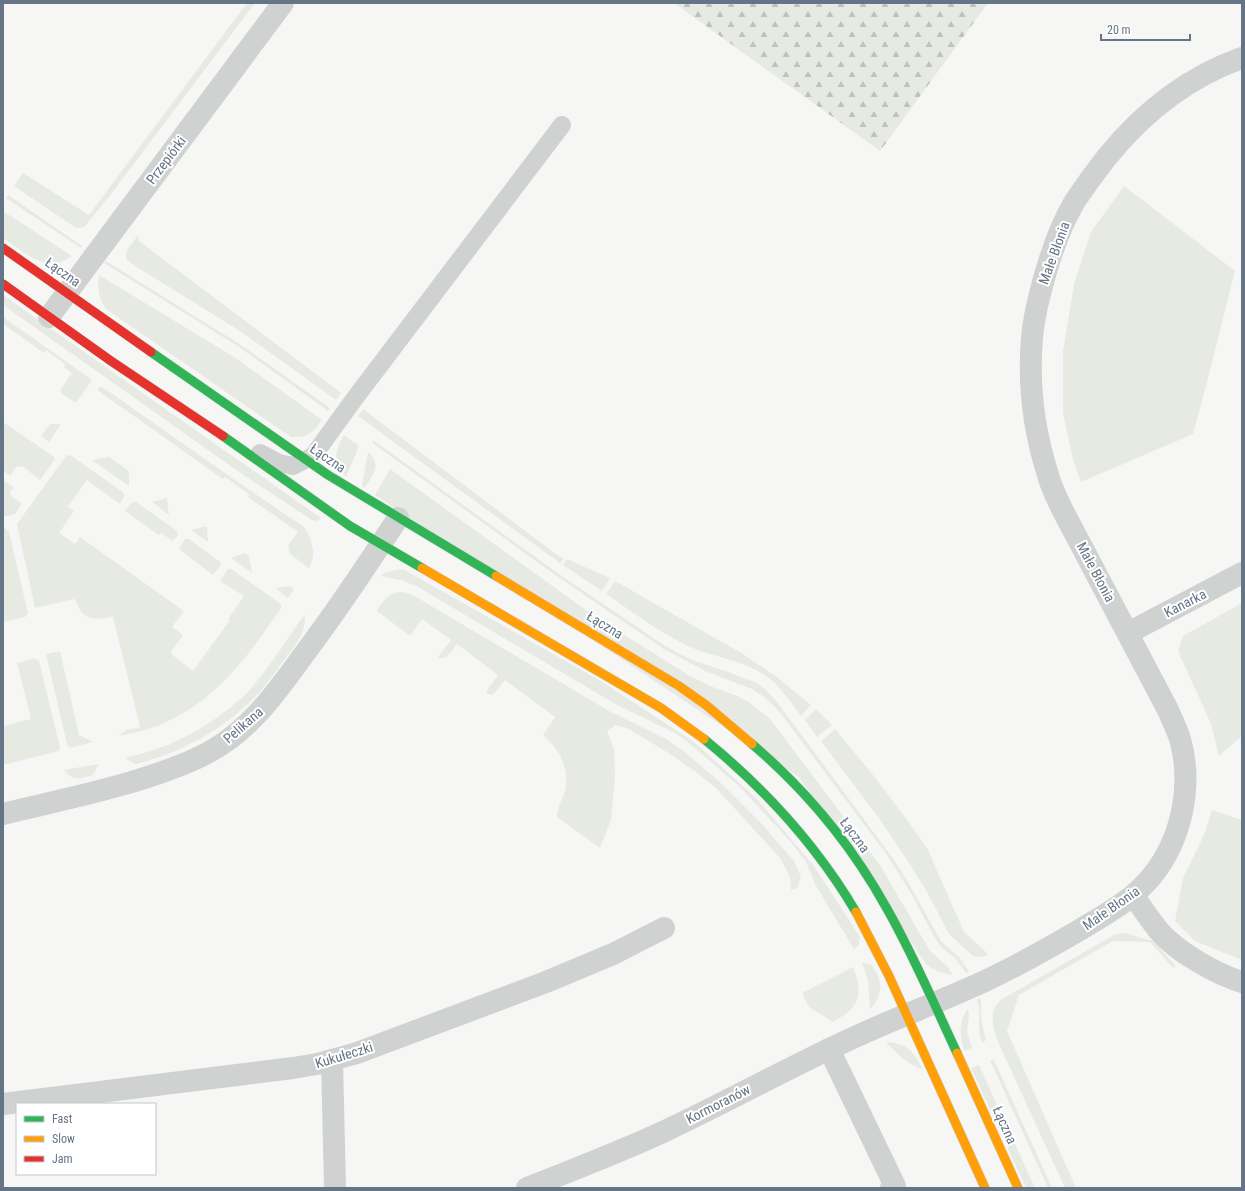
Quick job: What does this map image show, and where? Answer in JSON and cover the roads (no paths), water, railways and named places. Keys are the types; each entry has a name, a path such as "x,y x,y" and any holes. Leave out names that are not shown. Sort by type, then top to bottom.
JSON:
{"street":[{"name":"Przepiórki","path":"49,317 283,3"},
{"name":"Małe Błonia","path":"907,1014 1006,971 1102,918 1133,896 1151,878 1162,862 1174,838 1181,816 1186,786 1180,739 1168,710 1062,509 1048,476 1037,433 1031,386 1032,338 1036,311 1044,278 1057,236 1075,201 1118,144 1163,101 1200,76 1242,58"},
{"name":"Łączna","path":"3,248 306,460 350,489 679,686 711,709 755,746 818,810 864,870 894,921 934,1003 1018,1188"},
{"path":"3,284 335,515 381,544 661,708 685,724 719,751 775,804 816,854 855,910 880,957 907,1014 985,1188"},
{"name":"Pelikana","path":"3,814 112,788 159,774 190,762 212,751 231,738 262,711 340,607 398,518"},
{"name":"Kanarka","path":"1128,633 1242,573"},
{"path":"1133,896 1160,931 1185,953 1209,968 1242,982"},
{"name":"Kukułeczki","path":"3,1104 293,1068 332,1060 357,1053 546,982 613,954 664,928"},
{"name":"Kormoranów","path":"527,1188 619,1152 829,1049 907,1014"},
{"path":"829,1049 894,1187"},
{"path":"332,1060 335,1188"}],"lane":[{"path":"214,430 279,463 293,466 313,456 359,392 562,125"}]}
